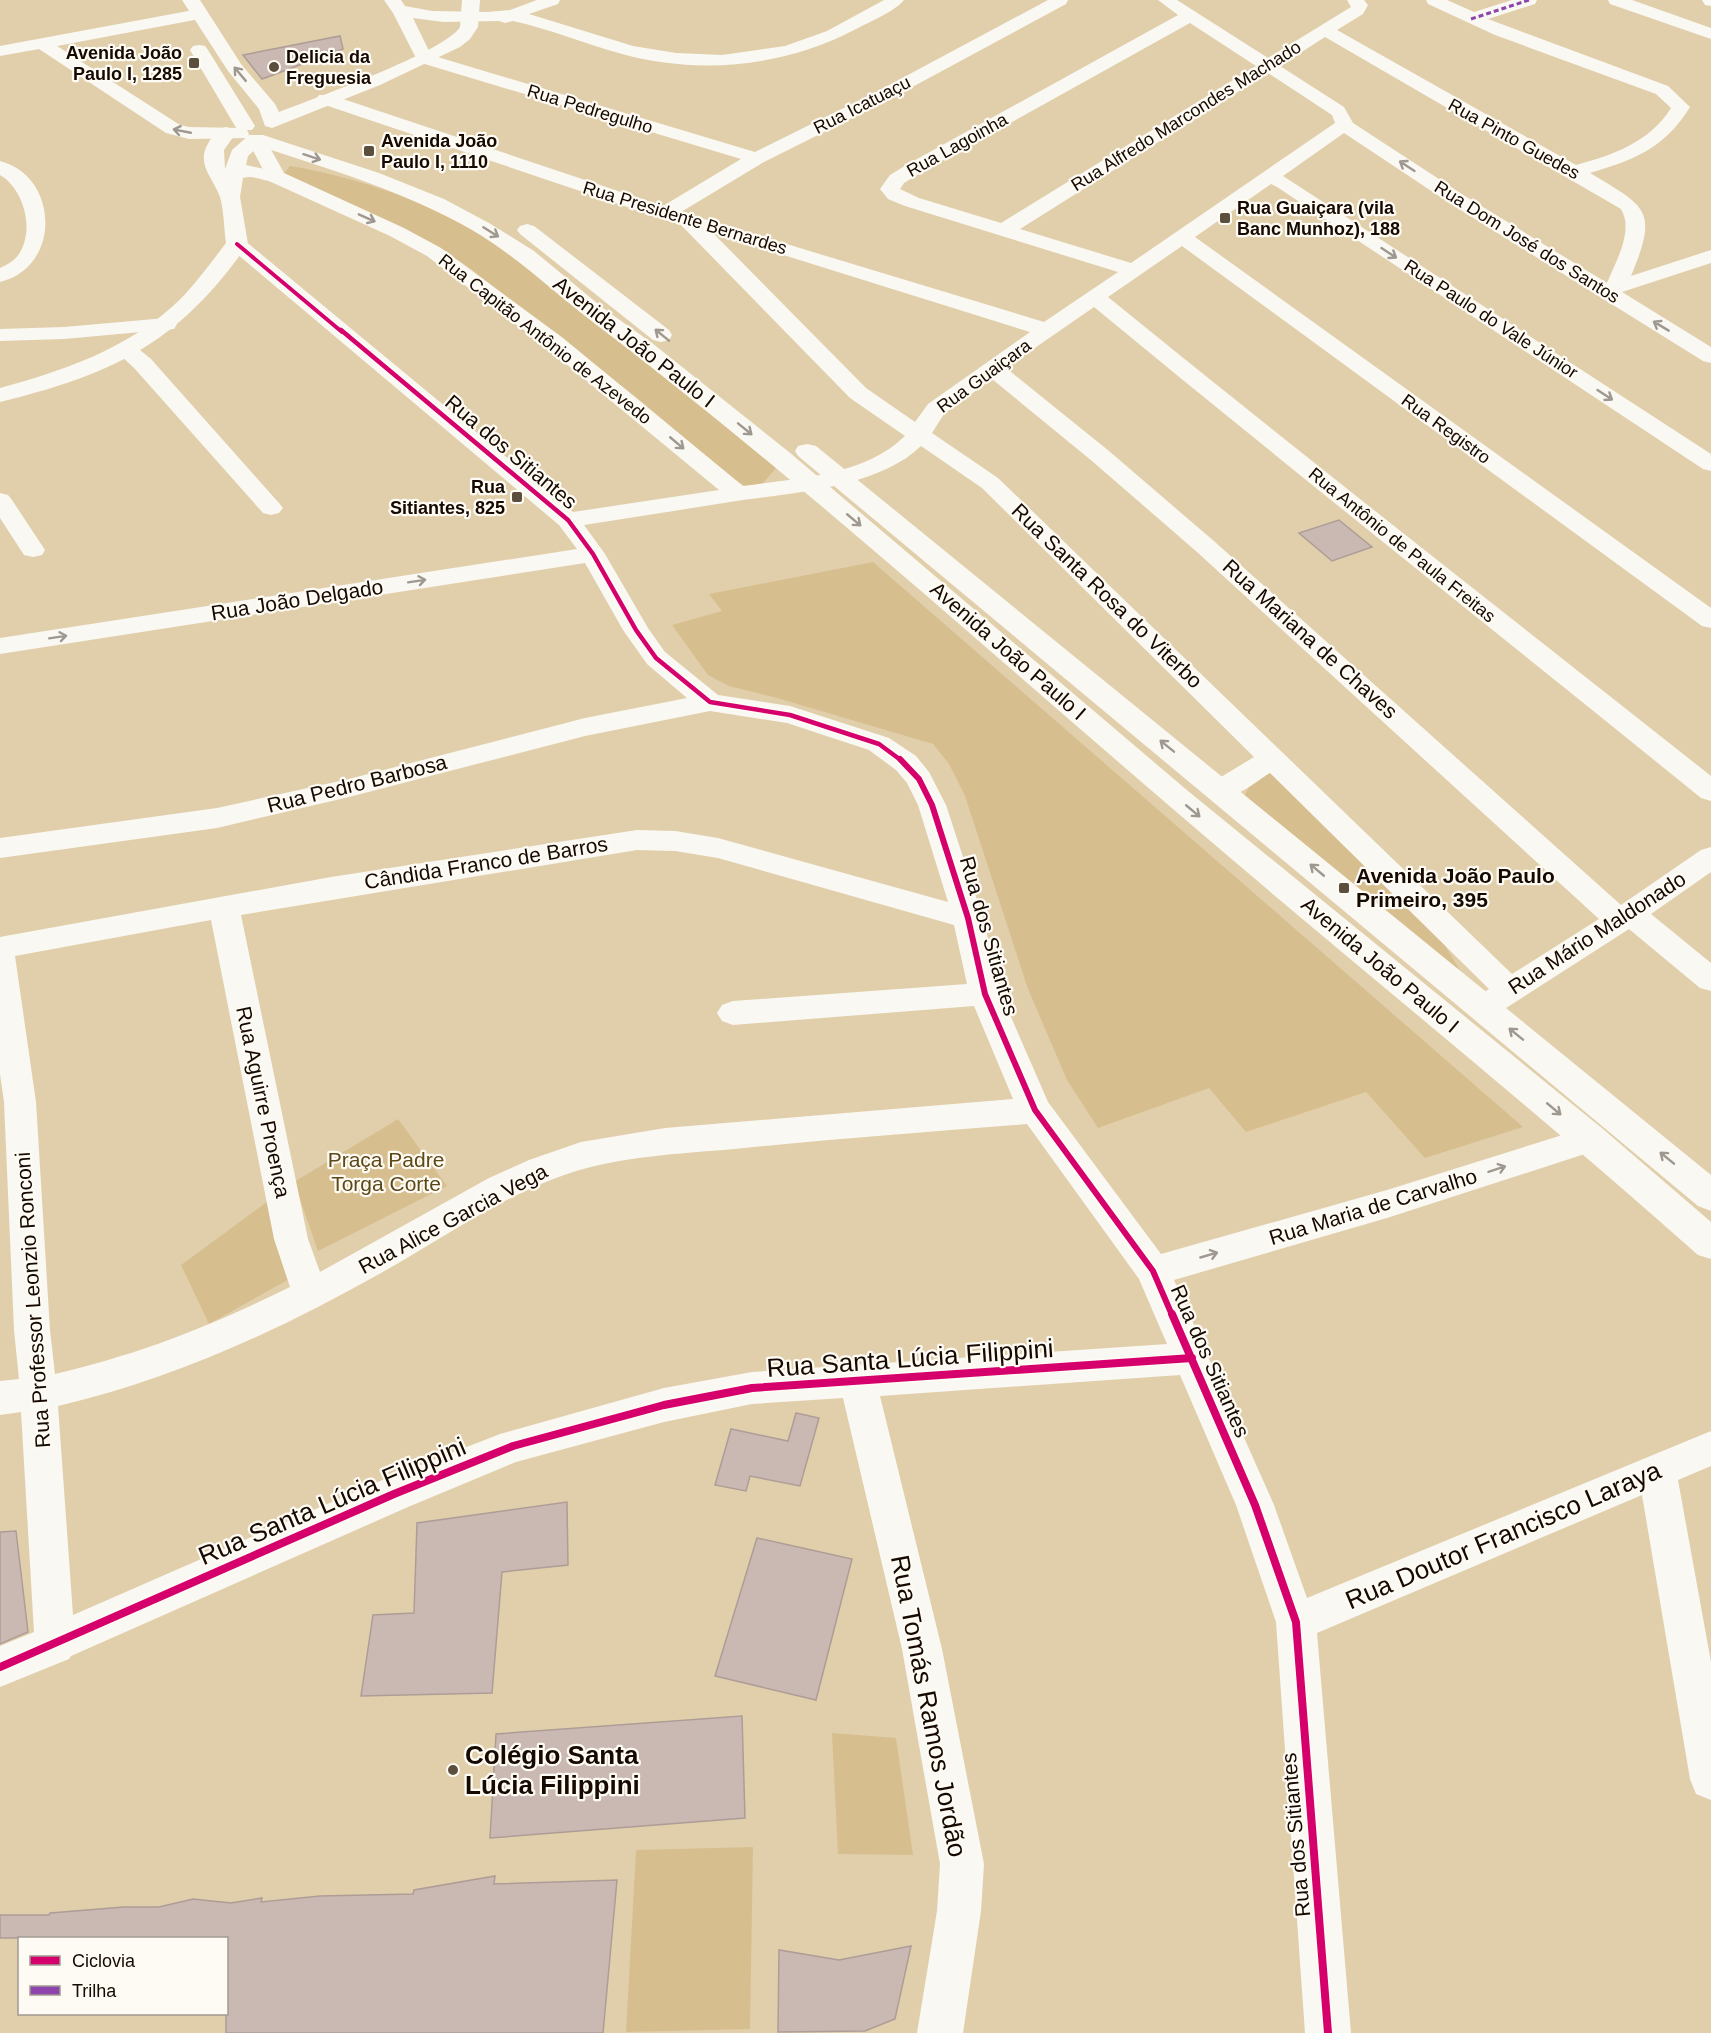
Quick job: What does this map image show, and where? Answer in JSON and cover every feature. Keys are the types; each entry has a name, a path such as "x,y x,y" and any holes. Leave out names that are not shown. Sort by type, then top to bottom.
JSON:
{"main road":[{"path":"169,0 242,133 230,197"},
{"path":"195,7 234,67 268,108 277,125"},
{"path":"0,395 74,373 127,351 183,310 237,244 230,197 212,164 212,154 217,142 242,133 259,122 277,125 332,102 424,58 464,34 472,8"},
{"name":"Avenida João Paulo I","path":"277,125 456,195 523,228 676,346"},
{"name":"Avenida João Paulo I","path":"242,133 372,177 437,203 498,236 595,313 644,348 810,483 974,621 1178,798 1591,1139 1711,1244"},
{"path":"235,174 250,170 276,177"},
{"name":"Avenida João Paulo I","path":"794,440 1221,790 1496,999 1711,1196"},
{"path":"1359,948 1401,962 1460,1007 1472,1010 1496,999"}],"street":[{"path":"464,34 552,0"},
{"path":"408,28 418,21 472,8 511,15 632,51 656,56 713,60 757,57 803,46 896,0"},
{"name":"Rua Icatuaçu","path":"666,213 757,158 884,95 1060,0"},
{"name":"Rua Dom José dos Santos","path":"1166,0 1267,65 1341,118 1711,356"},
{"name":"Rua Alfredo Marcondes Machado","path":"1004,230 1357,10 1360,5 1355,0"},
{"path":"1434,0 1471,19 1662,90 1681,107 1673,123 1640,148 1607,163 1574,172"},
{"path":"1471,19 1529,0"},
{"path":"1616,0 1711,34"},
{"path":"397,5 411,13 437,16"},
{"path":"397,5 424,58"},
{"path":"0,51 179,18 195,7"},
{"name":"Rua Lagoinha","path":"1133,270 902,198 891,191 890,185 915,168 1191,15"},
{"name":"Rua Pinto Guedes","path":"1323,30 1628,205 1634,211 1636,218 1632,249 1610,289"},
{"path":"41,43 167,127 189,133 242,133 276,177"},
{"name":"Rua Pedregulho","path":"424,58 757,158"},
{"name":"Rua Presidente Bernardes","path":"332,102 688,221 728,231 1047,330"},
{"name":"Rua Guaiçara","path":"568,520 810,483 838,477 889,459 919,436 936,410 1094,296 1269,177 1341,118"},
{"path":"0,167 21,182 32,200 33,208 33,247 22,262 0,276"},
{"name":"Rua Capitão Antônio de Azevedo","path":"276,177 397,232 442,258 555,343 740,495"},
{"name":"Rua Paulo do Vale Júnior","path":"1269,177 1294,190 1711,464"},
{"path":"0,186 21,182"},
{"name":"Rua Santa Rosa do Viterbo","path":"688,221 858,393 919,436 958,458 990,483 1273,758 1496,999"},
{"name":"Rua Registro","path":"1182,237 1711,620"},
{"name":"Rua dos Sitiantes","path":"237,244 568,520 593,554 636,630 656,658 710,702 790,715 879,744 906,763 920,779 932,805 968,918 985,994 1035,1110 1153,1271 1255,1505 1296,1622 1328,2033"},
{"path":"1610,289 1711,256"},
{"name":"Rua Antônio de Paula Freitas","path":"1094,296 1246,421 1360,509 1711,791"},
{"path":"0,335 64,333 166,324"},
{"path":"127,351 143,364 271,508"},
{"name":"Rua Mariana de Chaves","path":"992,368 1072,430 1625,918 1711,980"},
{"path":"0,500 33,550"},
{"name":"Rua João Delgado","path":"0,646 593,554"},
{"name":"Rua Pedro Barbosa","path":"0,848 217,818 349,788 585,726 710,702"},
{"path":"1221,790 1273,758"},
{"name":"Cândida Franco de Barros","path":"0,948 224,907 637,840 675,841 718,848 968,918"},
{"name":"Rua Mário Maldonado","path":"1496,999 1625,918 1711,858"},
{"name":"Rua Aguirre Proença","path":"224,907 291,1239 310,1295"},
{"name":"Rua Professor Leonzio Ronconi","path":"0,956 20,1102 11,1155 39,1395 55,1645"},
{"path":"733,1013 985,994"},
{"name":"Rua Alice Garcia Vega","path":"0,1398 39,1395 125,1375 198,1348 310,1295 503,1187 562,1162 639,1145 1035,1110"},
{"name":"Rua Maria de Carvalho","path":"1153,1271 1387,1204 1591,1139"},
{"name":"Rua Santa Lúcia Filippini","path":"0,1667 55,1645 393,1494 513,1446 664,1405 752,1388 1192,1358"},
{"name":"Rua Tomás Ramos Jordão","path":"858,1382 922,1649 962,1864 959,1911 940,2033"},
{"name":"Rua Doutor Francisco Laraya","path":"1296,1622 1711,1448"},
{"path":"1657,1471 1711,1779"}],"green space":[{"path":"290,166 335,175 404,197 481,234 533,271 777,467 762,484 745,486 731,477 635,396 467,266 449,255 282,176"},
{"path":"873,562 1523,1127 1425,1158 1366,1092 1246,1132 1209,1088 1098,1128 1067,1080 1028,989 965,796 949,764 933,744 729,686 708,675 672,625 722,611 709,594"},
{"path":"1263,757 1436,931 1483,1008 1240,806"},
{"name":"Praça Padre Torga Corte","path":"398,1119 447,1186 318,1251 294,1182"},
{"name":"Praça Padre Torga Corte","path":"267,1202 293,1277 209,1324 181,1265"},
{"path":"832,1733 896,1738 913,1855 838,1854"},
{"path":"753,1847 750,2029 626,2032 636,1850"}],"building":[{"name":"Delicia da Freguesia","path":"340,36 343,49 262,79 243,55"},
{"path":"1339,520 1372,547 1332,561 1299,533"},
{"path":"796,1413 819,1418 800,1486 750,1476 746,1491 715,1485 731,1429 788,1441"},
{"path":"567,1502 568,1565 502,1572 492,1693 361,1696 373,1615 414,1613 417,1523"},
{"path":"16,1531 28,1632 0,1644 0,1532"},
{"path":"757,1538 852,1559 816,1700 715,1676"},
{"name":"Colégio Santa Lúcia Filippini","path":"742,1716 745,1818 490,1838 496,1734"},
{"path":"495,1876 494,1884 617,1880 603,2033 226,2033 228,1937 0,1938 0,1915 49,1915 50,1913 124,1907 159,1907 193,1899 231,1903 262,1898 261,1902 320,1896 413,1894 414,1890"},
{"path":"911,1946 895,2019 865,2031 778,2032 779,1950 839,1960"}],"marked path":[{"path":"1471,19 1529,0"}],"cycle path":[{"path":"237,244 568,520 593,554 636,630 656,658 691,688 710,702 790,715 879,744 906,763 919,779 932,805 968,918 985,994 1019,1076 1035,1110 1153,1271 1255,1505 1296,1622 1328,2033"},
{"path":"0,1667 394,1494 513,1446 664,1405 752,1388 1192,1358"}],"place":[{"name":"Avenida João Paulo I, 1285","path":"194,63"},
{"name":"Delicia da Freguesia","path":"274,67"},
{"name":"Avenida João Paulo I, 1110","path":"369,151"},
{"name":"Rua Guaiçara (vila Banc Munhoz), 188","path":"1225,218"},
{"name":"Rua Sitiantes, 825","path":"517,497"},
{"name":"Avenida João Paulo Primeiro, 395","path":"1344,888"},
{"name":"Colégio Santa Lúcia Filippini","path":"453,1770"}]}
